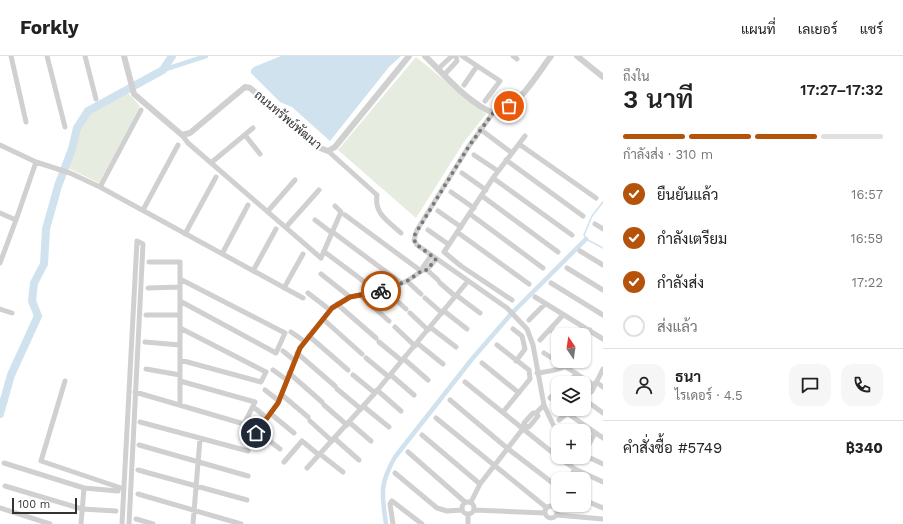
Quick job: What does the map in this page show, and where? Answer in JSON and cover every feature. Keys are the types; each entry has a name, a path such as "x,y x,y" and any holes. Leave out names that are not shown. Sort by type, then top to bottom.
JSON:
{"street":[{"path":"11,56 26,122"},
{"path":"47,56 65,127"},
{"path":"85,56 96,99"},
{"path":"124,56 133,93 182,135 188,143 212,162 321,258 341,212 335,206"},
{"name":"ถนนทรัพย์พัฒนา","path":"182,135 190,133 245,87 250,88 320,148 328,151 335,146 409,56"},
{"path":"425,56 444,75 478,103 493,113"},
{"path":"438,69 452,56"},
{"path":"444,75 457,61 456,56"},
{"path":"462,56 500,81 485,101"},
{"path":"551,56 520,98 503,110 493,113 480,129 414,236 415,243 507,308 518,318 530,336 544,404 553,424"},
{"path":"578,56 603,77"},
{"path":"464,86 477,66"},
{"path":"100,187 141,110"},
{"path":"212,162 253,128"},
{"path":"480,129 512,153"},
{"path":"245,135 260,154"},
{"path":"512,300 444,252 493,178 525,136"},
{"path":"519,144 596,198"},
{"path":"143,210 178,145"},
{"path":"0,146 36,162 70,173 100,187 303,298"},
{"path":"328,151 377,195 376,205 378,210 401,233"},
{"path":"474,155 498,171"},
{"path":"506,160 583,216"},
{"path":"0,263 36,162"},
{"path":"462,173 486,190"},
{"path":"185,234 216,177"},
{"path":"493,178 572,235"},
{"path":"268,211 296,180"},
{"path":"286,228 319,190"},
{"path":"451,192 474,208"},
{"path":"482,196 558,252"},
{"path":"222,254 248,205"},
{"path":"438,211 461,227"},
{"path":"0,213 16,220"},
{"path":"470,214 543,268"},
{"path":"345,215 424,270 480,313"},
{"path":"315,220 401,283"},
{"path":"595,224 603,229"},
{"path":"253,271 276,229"},
{"path":"428,230 448,244"},
{"path":"457,232 529,284"},
{"path":"122,524 121,490 137,241 143,244 128,524"},
{"path":"580,251 603,265"},
{"path":"326,253 378,292"},
{"path":"284,288 303,254"},
{"path":"280,449 256,434 279,401 297,353 308,336 337,304 350,297 378,292 407,281 424,270 434,257"},
{"path":"149,262 180,262 180,405"},
{"path":"567,268 603,290"},
{"path":"321,274 350,297"},
{"path":"180,279 285,333 276,353 180,301"},
{"path":"407,281 423,296 467,329"},
{"path":"307,468 390,376 468,281"},
{"path":"551,283 603,315"},
{"path":"148,288 180,288"},
{"path":"385,290 429,328 456,347"},
{"path":"308,293 330,310"},
{"path":"360,295 389,320"},
{"path":"535,297 586,328"},
{"path":"337,304 378,340 428,380"},
{"path":"529,320 545,304"},
{"path":"0,308 12,314"},
{"path":"146,315 180,315"},
{"path":"540,340 563,315"},
{"path":"323,319 364,356 414,395"},
{"path":"395,327 443,364"},
{"path":"180,328 266,372 261,382 180,360"},
{"path":"513,329 522,336 525,349 516,361"},
{"path":"591,331 603,339"},
{"path":"291,332 304,341"},
{"path":"308,336 348,370"},
{"path":"146,342 180,345"},
{"path":"497,345 529,370 530,379 503,412"},
{"path":"283,351 294,360"},
{"path":"297,353 362,408 389,427"},
{"path":"544,353 551,358"},
{"path":"482,363 519,393"},
{"path":"537,373 560,368"},
{"path":"567,368 603,388"},
{"path":"146,369 180,375"},
{"path":"591,389 603,369"},
{"path":"273,370 287,380"},
{"path":"289,373 323,404 371,441"},
{"path":"353,375 401,411"},
{"path":"65,381 41,461 121,490"},
{"path":"135,392 244,424 255,402 180,381"},
{"path":"465,382 524,427 551,451"},
{"path":"265,390 279,401"},
{"path":"282,395 359,460"},
{"path":"450,400 507,448 551,482"},
{"path":"462,510 462,505 468,502 494,465 524,427 529,427 538,416 536,413 544,404"},
{"path":"591,404 603,413"},
{"path":"256,409 269,416 296,435 302,442 343,472"},
{"path":"559,420 564,416"},
{"path":"571,416 603,438"},
{"path":"436,418 546,510 549,518 603,519"},
{"path":"140,422 248,452"},
{"path":"591,440 595,433"},
{"path":"422,435 480,484"},
{"path":"193,524 200,439"},
{"path":"284,462 302,442"},
{"path":"139,445 248,476"},
{"path":"408,452 468,502 474,505 474,510"},
{"path":"591,458 603,464"},
{"path":"4,463 84,488 121,490"},
{"path":"568,464 575,469 603,482"},
{"path":"138,470 247,500"},
{"path":"395,473 438,508 447,511 462,510 468,514"},
{"path":"5,486 82,509 116,511"},
{"path":"81,524 84,488"},
{"path":"138,494 241,524"},
{"path":"393,524 390,504 392,501 416,521 422,524"},
{"path":"591,503 603,508"},
{"path":"0,508 50,524"},
{"path":"468,514 474,510 546,510 551,508"},
{"path":"468,514 468,524"},
{"path":"136,519 153,524"}],"shaded area":[{"path":"416,57 486,114 464,142 416,218 338,150"},
{"path":"128,93 140,106 99,183 68,168 77,134 87,116 96,109"}],"water":[{"path":"281,56 401,56 389,67 330,141 292,107 280,102 251,73 251,70 254,67"}],"waterway":[{"path":"0,414 11,375 38,316 32,301 34,283 44,264 46,229 58,186 72,149 77,128 88,111 163,70 172,56"},
{"path":"163,70 206,56"},
{"path":"603,202 592,216 584,235 586,239 603,248"},
{"path":"386,524 383,505 383,490 386,475 395,457 472,359 512,313 586,239"}],"way so far":[{"path":"381,291 407,281 423,270 427,270 436,259 415,243 414,236 480,129 493,113 503,110 509,106"}],"route":[{"path":"256,433 278,403 294,360 304,341 332,308 350,297 381,291"}]}
